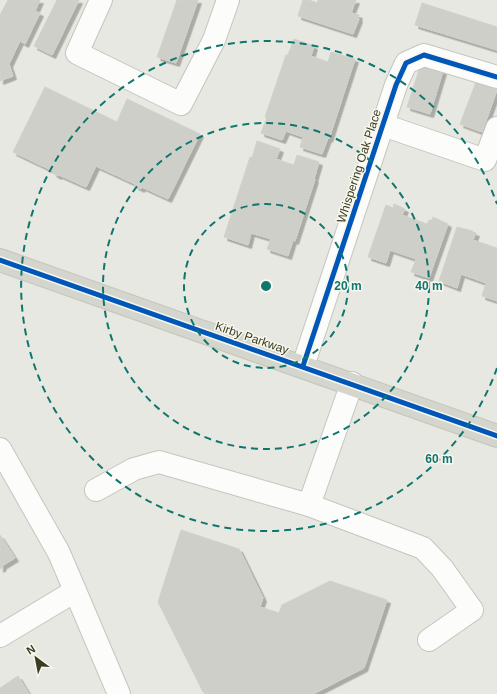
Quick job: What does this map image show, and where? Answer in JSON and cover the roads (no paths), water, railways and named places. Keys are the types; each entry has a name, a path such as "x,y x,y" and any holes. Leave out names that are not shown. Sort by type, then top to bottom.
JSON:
{"main road":[{"name":"Kirby Parkway","path":"1,262 352,383 497,436"}],"street":[{"path":"101,0 77,53 181,104 214,40 228,0"},
{"name":"Whispering Oak Place","path":"302,366 396,84 406,63 424,55 497,77"},
{"path":"383,125 485,160 497,128"},
{"path":"309,505 352,383"},
{"path":"0,449 59,553 119,694"},
{"path":"96,490 134,469 159,462 309,505 423,548 442,568 472,610 429,640"},
{"path":"0,636 75,591"}]}
